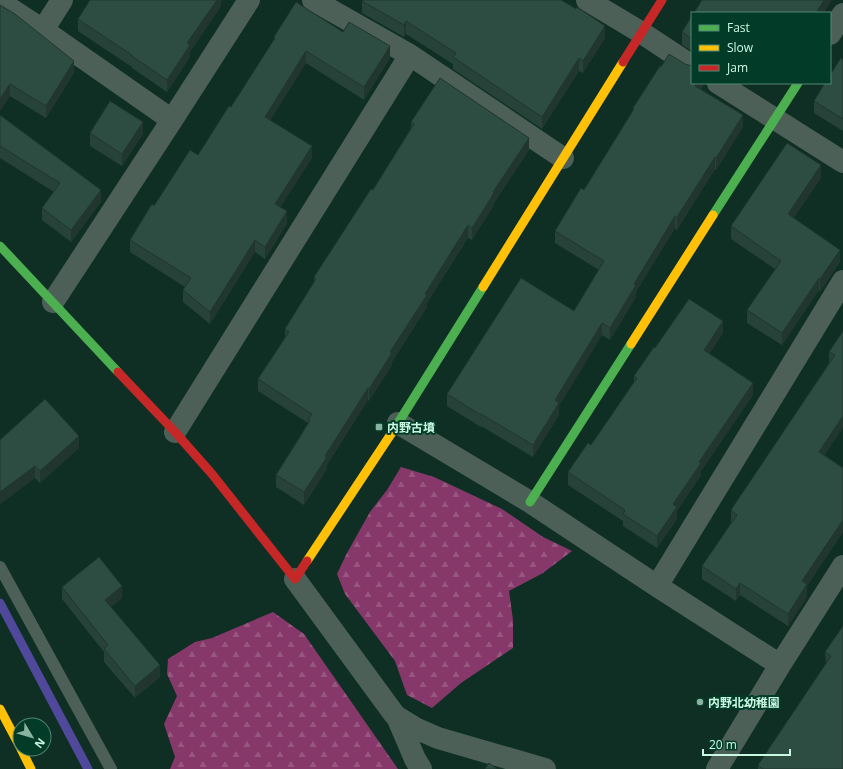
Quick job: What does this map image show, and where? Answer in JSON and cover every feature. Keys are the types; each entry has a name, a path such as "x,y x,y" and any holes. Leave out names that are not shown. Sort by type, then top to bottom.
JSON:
{"street":[{"path":"43,30 62,0"},
{"path":"53,302 249,0"},
{"path":"313,0 410,55 563,158"},
{"path":"587,0 642,33 691,65"},
{"path":"295,579 398,423 662,0"},
{"path":"0,2 43,30 172,120"},
{"path":"831,32 843,14"},
{"path":"175,432 410,55"},
{"path":"720,84 843,162"},
{"path":"530,502 797,84"},
{"path":"0,246 175,432 212,474 295,579 397,718 421,769"},
{"path":"657,586 843,281"},
{"path":"398,423 530,502 780,665"},
{"path":"717,769 780,665 843,566"},
{"path":"0,709 12,731"},
{"path":"397,718 438,738 545,769"},
{"path":"25,757 31,769"}],"lane":[{"path":"0,567 111,769"}],"green space":[{"path":"401,467 434,477 502,509 543,537 572,551 543,573 509,591 513,620 513,648 461,683 432,708 407,695 395,661 345,594 337,574 370,512 387,490"},
{"path":"273,612 304,634 398,769 170,769 175,757 164,724 177,696 167,674 168,659 195,642 212,638"}],"building":[{"path":"90,0 217,0 187,43 190,45 167,80 78,19"},
{"path":"561,0 576,9 577,7 605,26 583,61 579,58 542,117 453,57 456,53 406,21 404,25 362,1"},
{"path":"702,0 824,0 817,12 695,12"},
{"path":"296,2 343,32 349,22 390,46 364,87 306,51 265,117 312,146 275,204 287,211 265,247 255,240 210,312 183,290 191,278 130,240 152,204 154,206 190,150 198,155 229,106 231,107"},
{"path":"0,5 15,14 74,61 46,106 10,84 0,99"},
{"path":"691,18 691,38 682,32"},
{"path":"669,54 685,64 691,66 691,84 696,84 695,86 743,115 677,217 675,216 634,284 636,285 610,328 602,323 555,400 559,403 533,445 447,394 521,278 574,311 604,261 555,231 581,188 584,190 634,109 633,108 660,66 661,67"},
{"path":"841,58 843,60 843,119 814,101 824,84 831,84 831,73"},
{"path":"440,78 529,138 493,192 494,193 472,228 468,225 425,294 427,295 390,352 392,353 369,389 368,388 325,456 327,457 304,492 276,475 310,421 308,420 312,414 258,379 289,332 285,329 316,279 314,277 371,189 373,190 414,124 411,122"},
{"path":"110,101 143,122 122,154 90,133"},
{"path":"0,115 101,190 71,230 42,208 60,183 0,146"},
{"path":"787,143 821,165 788,214 840,250 782,333 747,310 781,261 731,226"},
{"path":"689,299 723,321 704,350 753,383 699,462 701,463 673,504 677,507 657,536 623,514 625,510 568,472 588,443 591,445 637,378 634,376"},
{"path":"843,331 843,416 819,452 843,468 843,520 802,581 807,584 788,614 740,583 736,589 702,566 737,515 731,510 835,355 829,352"},
{"path":"45,399 79,436 40,471 35,466 0,492 0,440"},
{"path":"99,557 122,586 105,600 160,665 135,686 104,649 108,645 62,587"},
{"path":"843,626 843,769 763,769 758,765 831,656 825,652"},
{"path":"489,763 497,769 485,769"}],"waterway":[{"path":"0,603 88,769"}],"traffic: fast":[{"path":"713,215 797,84"},
{"path":"0,246 118,372"},
{"path":"395,428 483,287"},
{"path":"530,502 631,344"}],"traffic: slow":[{"path":"483,287 623,62"},
{"path":"631,344 713,215"},
{"path":"307,561 395,428"},
{"path":"0,709 12,732"},
{"path":"25,757 31,769"}],"traffic: jam":[{"path":"623,62 662,0"},
{"path":"118,372 175,432 212,474 295,579 307,561"}],"place":[{"name":"内野古墳","path":"379,427"},
{"name":"内野北幼稚園","path":"700,702"}]}
